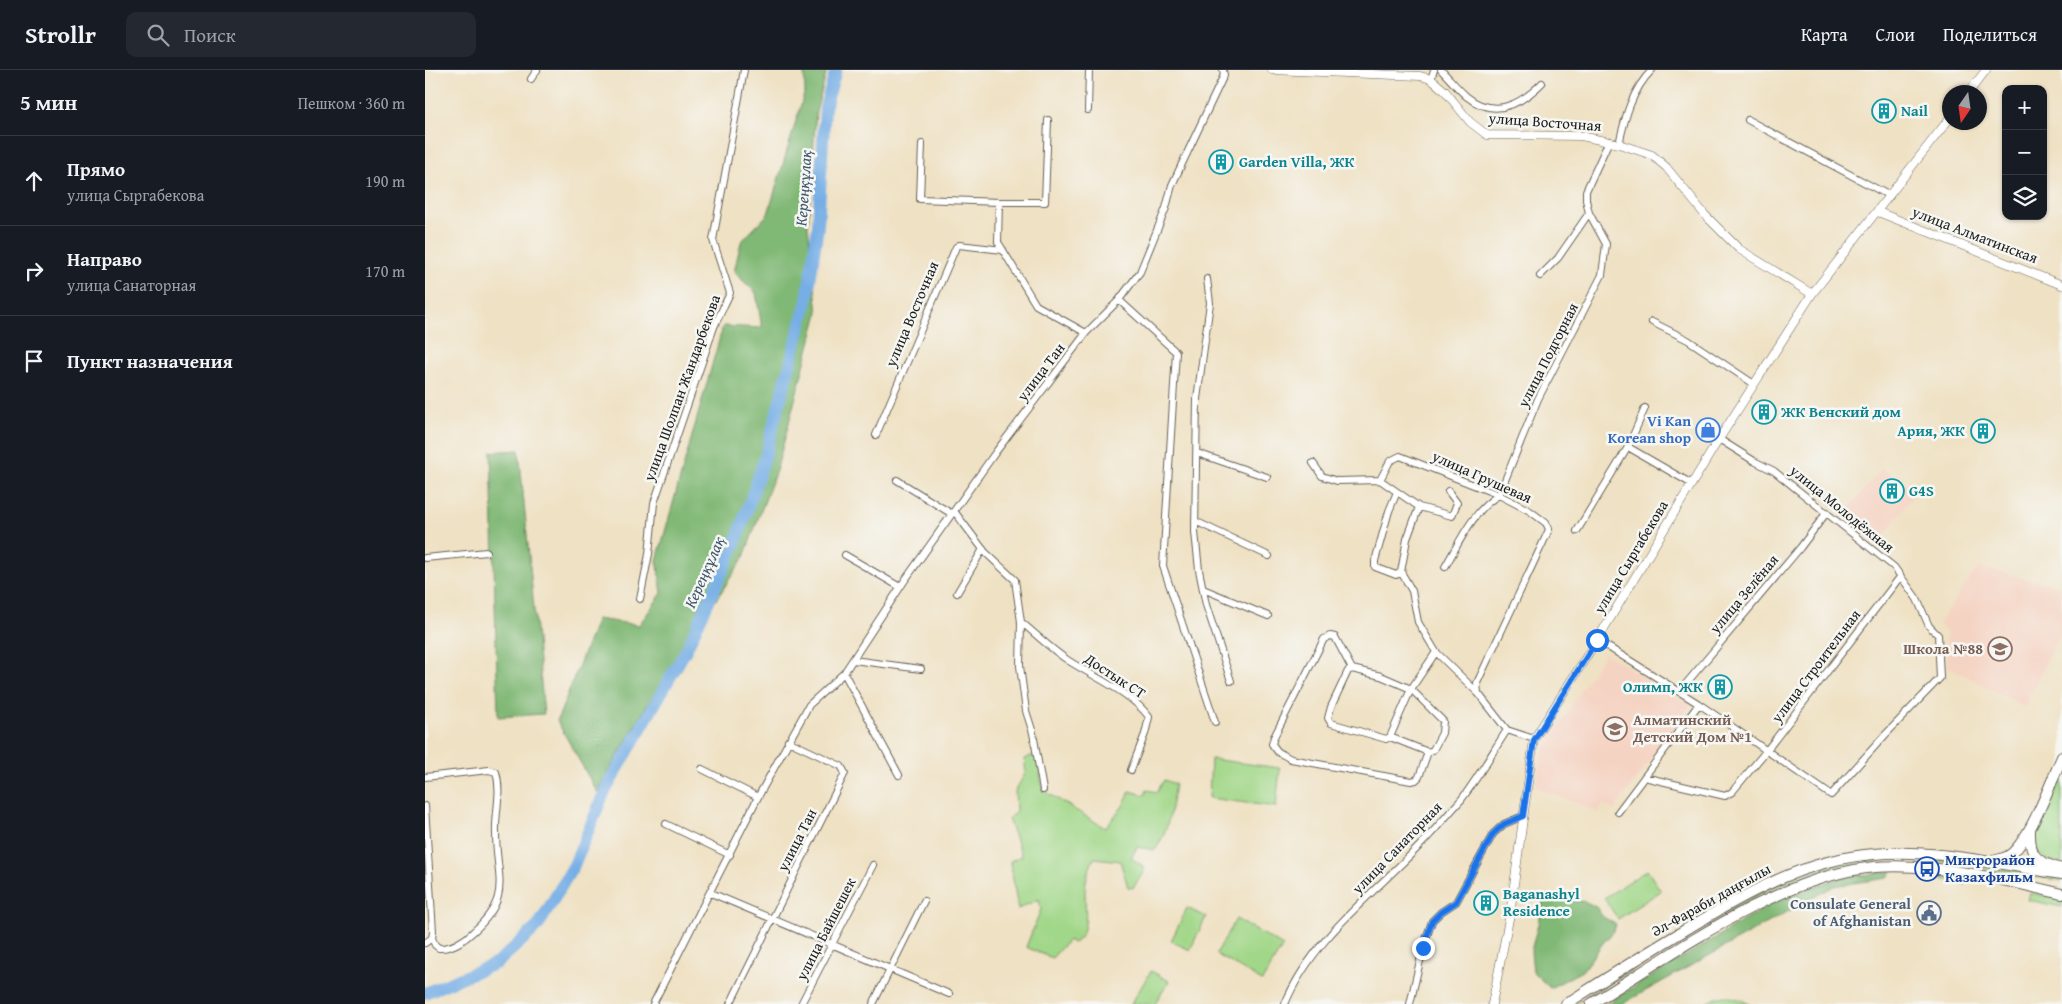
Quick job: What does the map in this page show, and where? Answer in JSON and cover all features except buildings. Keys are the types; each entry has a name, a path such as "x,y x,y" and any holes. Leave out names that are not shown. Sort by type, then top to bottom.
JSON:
{"main road":[{"path":"1979,861 2003,859 2008,856 2030,829 2062,757"},
{"path":"2030,829 2029,846 2034,855 2041,861 2062,868"},
{"name":"Әл-Фараби даңғылы","path":"1565,1004 1749,893 1819,864 1851,857 1893,853 1927,854 2062,874"},
{"path":"1591,1004 1704,934 1756,905 1802,884 1827,876 1875,867 1903,867 2007,881 2062,892"}],"street":[{"path":"531,79 537,70"},
{"name":"улица Шолпан Жандарбекова","path":"640,599 649,554 654,502 714,327 730,293 713,240 744,70"},
{"path":"1088,110 1089,70"},
{"name":"улица Тан","path":"653,1004 711,893 758,797 809,705 844,673 900,588 1001,445 1086,333 1119,300 1140,272 1172,185 1224,75 1223,70"},
{"path":"1272,70 1408,75 1431,79 1434,70"},
{"path":"1441,70 1467,97 1490,108 1508,107 1529,96 1542,82"},
{"path":"1619,144 1629,105 1645,76 1651,70"},
{"path":"1974,85 1985,70"},
{"name":"улица Восточная","path":"1431,79 1445,91 1470,122 1487,135 1572,135 1609,141 1644,151 1659,160 1705,215 1739,249 1812,294"},
{"path":"922,144 920,199 1045,202 1048,120"},
{"path":"1748,120 1890,196"},
{"name":"улица Сыргабекова","path":"1492,1004 1510,914 1534,740 1719,439 1812,294 1942,128"},
{"name":"улица Подгорная","path":"1445,568 1465,532 1480,512 1493,498 1499,495 1537,399 1601,275 1606,244 1589,213 1586,192 1609,141"},
{"path":"999,202 998,242 1036,305 1086,333"},
{"name":"улица Алматинская","path":"1878,212 2062,285"},
{"path":"1540,276 1558,258 1589,213"},
{"name":"улица Восточная","path":"876,435 956,247 959,245 1003,250"},
{"path":"1207,279 1210,303 1197,399 1195,521 1199,570 1206,605 1231,681"},
{"path":"1119,300 1175,352 1163,566 1215,722"},
{"path":"1652,322 1688,340 1754,384"},
{"path":"1577,531 1628,447 1645,408"},
{"name":"улица Молодёжная","path":"1719,439 1774,471 1894,566 1917,598 1929,626 1938,635 1940,678 1831,795 1767,750"},
{"path":"1628,447 1692,484"},
{"path":"1197,453 1267,477"},
{"name":"улица Грушевая","path":"1380,480 1390,461 1400,456 1499,495 1530,511 1546,523 1549,529 1511,614 1477,683 1478,693"},
{"path":"1313,463 1322,476 1337,481 1380,480 1419,506 1452,516 1457,503 1448,490"},
{"path":"897,480 953,512 983,549 1015,580 1021,622 1020,666 1026,711 1033,733 1043,790"},
{"path":"1397,492 1389,511 1375,561 1375,568 1397,574 1401,572"},
{"path":"1419,506 1407,539 1401,572 1413,591 1418,622 1436,652 1478,693 1507,730 1534,740"},
{"name":"улица Зелёная","path":"1679,692 1800,548 1827,512"},
{"path":"1195,521 1269,556"},
{"path":"957,593 983,549"},
{"path":"425,558 487,552"},
{"path":"845,555 900,588"},
{"name":"улица Строительная","path":"1644,777 1725,796 1732,792 1767,750 1900,576"},
{"path":"1203,589 1268,616"},
{"name":"Достык СТ","path":"1021,622 1067,660 1112,687 1143,709 1149,716 1145,734 1131,770"},
{"path":"1330,636 1335,637 1351,669 1381,676 1411,689 1443,721 1442,732 1433,750 1428,752 1419,777 1416,780 1411,781 1291,759 1278,752 1272,744 1324,639 1330,636"},
{"path":"1597,640 1699,704 1767,750"},
{"path":"1390,737 1411,689 1436,652"},
{"path":"853,660 921,669"},
{"path":"1351,669 1348,671 1331,706 1328,718 1331,723 1386,739 1390,737 1428,752"},
{"path":"844,673 899,775"},
{"path":"1618,812 1699,704"},
{"name":"улица Санаторная","path":"1285,1004 1291,988 1307,963 1348,916 1427,837 1461,799 1507,730"},
{"name":"улица Тан","path":"730,1004 845,772 841,766 788,742"},
{"path":"702,769 758,797"},
{"path":"425,777 489,770 496,772 498,797 495,832 501,882 497,902 484,922 470,936 453,945 439,948 435,945 432,938 425,806"},
{"path":"1410,1004 1423,948 1432,921 1456,902 1493,834 1504,824 1523,816"},
{"path":"666,824 730,855"},
{"name":"улица Байшешек","path":"801,1004 873,865"},
{"path":"711,893 949,994"},
{"path":"873,1004 923,902"},
{"path":"425,943 432,938"}],"shaded area":[{"path":"1882,468 1916,491 1877,546 1843,516"},
{"name":"Школа №88","path":"1978,567 2062,587 2062,630 2024,707 1948,666 1946,631 1938,624"},
{"name":"Алматинский Детский Дом №1","path":"1605,653 1691,705 1614,810 1603,804 1598,812 1536,787 1542,753"}],"green space":[{"path":"804,70 827,70 816,112 808,226 818,313 777,468 744,557 645,709 597,792 557,721 597,619 639,625 662,593 657,560 723,326 762,328 756,293 734,272 741,242 768,214 805,91"},
{"path":"519,450 544,714 498,717 491,452"},
{"path":"1036,754 1043,790 1105,828 1123,806 1130,791 1145,795 1147,790 1157,792 1164,780 1175,784 1169,818 1160,843 1155,850 1137,847 1131,858 1143,866 1143,873 1133,888 1128,887 1120,861 1094,858 1086,881 1086,915 1083,931 1080,938 1074,943 1068,940 1052,958 1026,947 1041,909 1039,899 1018,909 1010,861 1022,856 1008,819 1016,811 1015,791 1026,772 1024,759"},
{"path":"1211,759 1280,768 1276,807 1209,798"},
{"path":"2062,777 2062,863 2047,860 2037,852 2034,840"},
{"path":"1892,855 1925,856 2062,878 2062,881 1925,859 1893,858 1826,869 1771,888 1673,944 1575,1004 1671,941 1770,886 1826,865"},
{"path":"1647,870 1661,891 1618,919 1604,898"},
{"path":"1892,871 1888,878 1834,886 1622,1004 1606,1004 1771,904 1837,879"},
{"path":"1938,876 1966,880 1966,885 1936,878"},
{"path":"2030,893 2062,899 2062,907 2028,900"},
{"path":"1543,895 1586,902 1596,907 1603,917 1616,924 1614,931 1582,971 1550,988 1533,972 1531,951 1542,909"},
{"path":"1187,908 1206,917 1190,950 1171,941"},
{"path":"1236,919 1283,946 1262,981 1216,954"},
{"path":"1151,971 1169,981 1155,1004 1131,1004"},
{"path":"1726,996 1749,1004 1703,1004 1718,997"}],"waterway":[{"name":"Кереңқұлақ","path":"425,993 497,963 538,926 574,865 604,793 686,650 735,545 764,460 807,301 818,226 825,108 836,70"}],"place":[{"name":"Nail","path":"1884,111"},
{"name":"Garden Villa, ЖК","path":"1221,162"},
{"name":"ЖК Венский дом","path":"1764,412"},
{"name":"Vi Kan Korean shop","path":"1708,430"},
{"name":"Ария, ЖК","path":"1983,431"},
{"name":"G4S","path":"1892,491"},
{"name":"Школа №88","path":"2000,649"},
{"name":"Олимп, ЖК","path":"1720,687"},
{"name":"Алматинский Детский Дом №1","path":"1615,729"},
{"name":"Микрорайон Казахфильм","path":"1927,869"},
{"name":"Baganashyl Residence","path":"1486,903"},
{"name":"Consulate General of Afghanistan","path":"1929,913"}],"route":[{"path":"1423,948 1432,921 1456,902 1493,834 1504,824 1523,816 1534,740 1597,640"}]}
